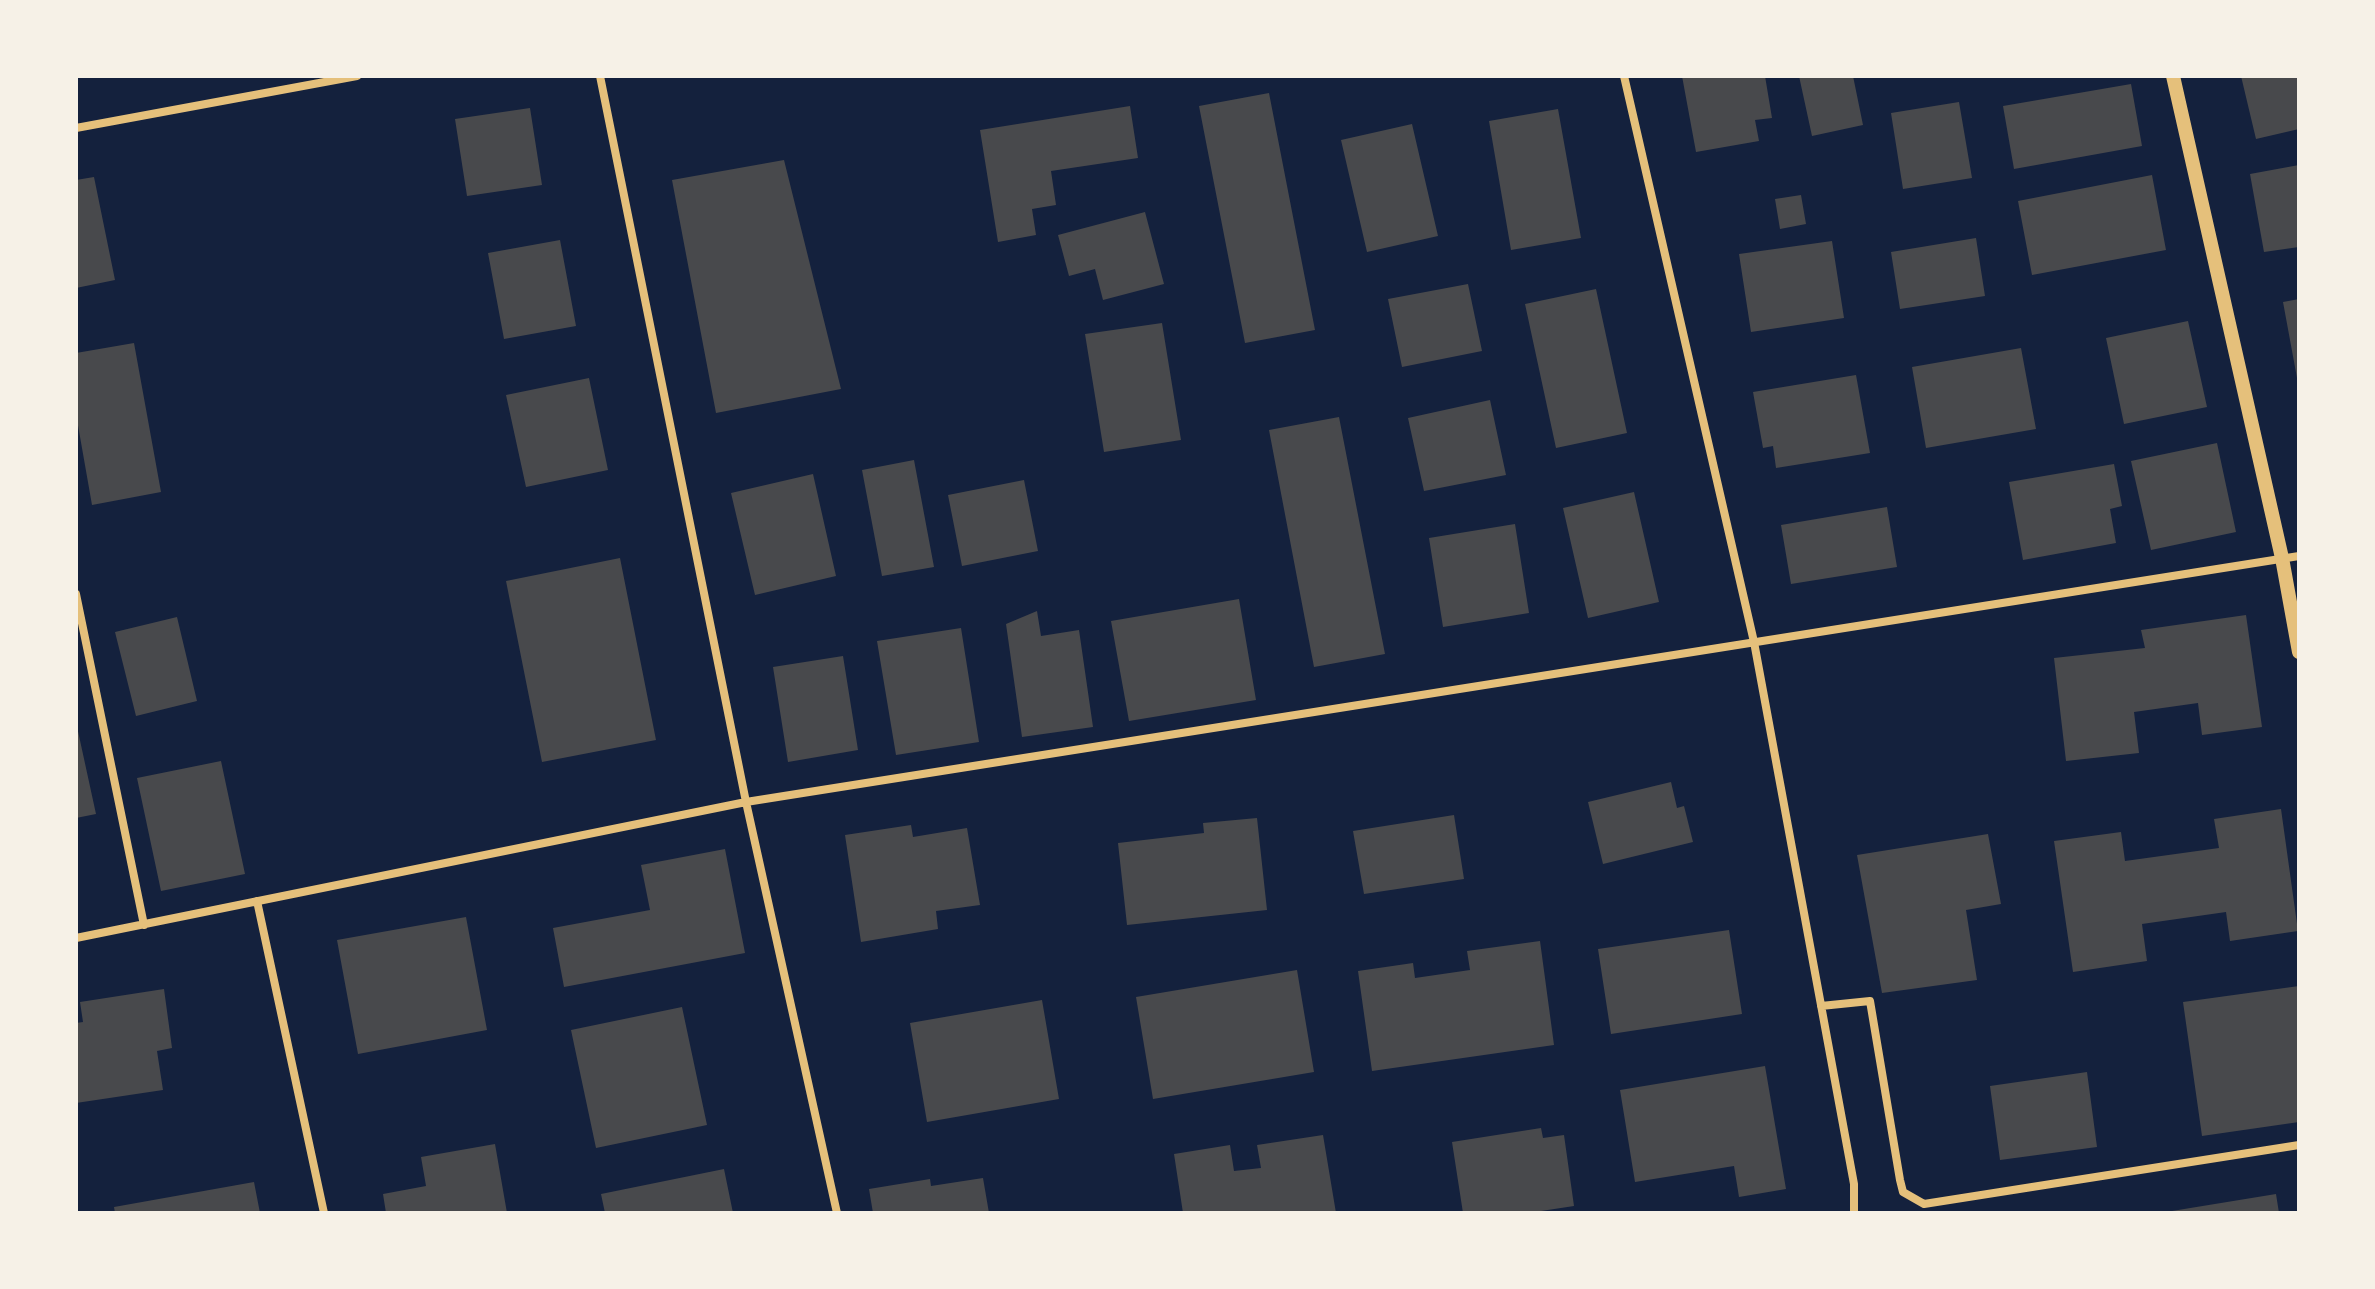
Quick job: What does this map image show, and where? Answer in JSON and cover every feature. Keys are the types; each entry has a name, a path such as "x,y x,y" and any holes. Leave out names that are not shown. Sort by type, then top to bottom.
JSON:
{"street":[{"path":"76,128 357,76"},
{"path":"600,76 746,802 837,1213"},
{"path":"1624,76 1754,642 1854,1184 1854,1213"},
{"path":"2173,76 2282,558 2299,652"},
{"path":"76,938 746,802 2299,556"},
{"path":"76,594 144,925"},
{"path":"257,901 324,1213"},
{"path":"1821,1006 1870,1001 1903,1192 1924,1204 2299,1145"}],"building":[{"path":"1682,76 1765,76 1772,118 1755,120 1759,141 1696,152"},
{"path":"1799,76 1853,76 1863,125 1812,136"},
{"path":"2241,76 2299,76 2299,129 2256,139"},
{"path":"2131,84 2142,146 2014,169 2003,106"},
{"path":"1269,93 1315,330 1245,343 1199,106"},
{"path":"1959,102 1972,178 1903,189 1891,113"},
{"path":"1130,106 1138,158 1051,171 1056,205 1032,209 1036,235 998,242 980,130"},
{"path":"530,108 542,185 467,196 455,119"},
{"path":"1558,109 1581,238 1511,250 1489,121"},
{"path":"1412,124 1438,236 1367,252 1341,140"},
{"path":"784,160 841,389 716,413 672,180"},
{"path":"2299,165 2299,247 2264,252 2250,174"},
{"path":"2152,175 2166,250 2032,275 2018,201"},
{"path":"94,177 115,280 76,288 76,180"},
{"path":"1801,195 1806,224 1780,229 1775,199"},
{"path":"1145,212 1164,284 1103,300 1095,269 1069,276 1058,235"},
{"path":"1976,238 1985,296 1900,309 1891,252"},
{"path":"560,240 576,326 504,339 488,253"},
{"path":"1832,241 1844,318 1751,332 1739,254"},
{"path":"1468,284 1482,351 1402,367 1388,299"},
{"path":"1596,289 1627,433 1556,448 1525,304"},
{"path":"2299,299 2299,378 2297,378 2283,302"},
{"path":"2188,321 2207,407 2124,424 2106,338"},
{"path":"1162,323 1181,440 1104,452 1085,334"},
{"path":"134,343 161,492 92,505 76,414 76,353"},
{"path":"2021,348 2036,429 1926,448 1912,367"},
{"path":"1856,375 1870,453 1776,468 1773,446 1763,448 1753,392"},
{"path":"589,378 608,470 526,487 506,395"},
{"path":"1490,400 1506,475 1424,491 1408,418"},
{"path":"1339,417 1385,654 1314,667 1269,430"},
{"path":"2217,443 2236,532 2151,550 2131,461"},
{"path":"914,460 934,567 882,576 862,470"},
{"path":"2114,464 2122,506 2110,509 2116,543 2023,560 2009,482"},
{"path":"813,474 836,576 755,595 731,493"},
{"path":"1024,480 1038,551 962,566 948,495"},
{"path":"1634,492 1659,602 1588,618 1563,508"},
{"path":"1887,507 1897,567 1791,584 1781,525"},
{"path":"1515,524 1529,613 1443,627 1429,538"},
{"path":"620,558 656,740 542,762 506,581"},
{"path":"1239,599 1256,700 1129,721 1111,621"},
{"path":"1037,611 1041,636 1079,630 1093,727 1022,737 1006,624"},
{"path":"2246,615 2262,727 2202,735 2198,703 2134,712 2139,753 2066,761 2054,658 2145,648 2141,630"},
{"path":"177,617 197,701 136,716 115,632"},
{"path":"961,628 979,742 896,755 877,641"},
{"path":"843,656 858,750 788,762 773,667"},
{"path":"76,722 96,814 76,818"},
{"path":"221,761 245,874 161,891 137,778"},
{"path":"1671,782 1677,808 1684,806 1693,842 1603,864 1588,802"},
{"path":"2281,809 2298,931 2230,941 2226,912 2142,924 2147,961 2073,972 2054,841 2121,832 2125,861 2219,848 2214,819"},
{"path":"1454,815 1464,879 1364,894 1353,831"},
{"path":"1257,818 1267,910 1127,925 1118,843 1204,833 1203,823"},
{"path":"911,825 913,837 967,828 980,905 936,911 938,929 861,942 845,835"},
{"path":"1988,834 2001,904 1966,910 1977,980 1882,993 1857,855"},
{"path":"725,849 745,953 564,987 553,928 650,910 641,865"},
{"path":"466,917 487,1030 358,1054 337,940"},
{"path":"1729,930 1742,1014 1611,1034 1598,949"},
{"path":"1540,941 1554,1045 1372,1071 1358,971 1413,963 1415,978 1470,970 1467,951"},
{"path":"1297,970 1314,1072 1153,1099 1136,997"},
{"path":"2299,986 2299,1122 2202,1136 2183,1002"},
{"path":"164,989 172,1048 157,1051 163,1090 76,1103 76,1023 83,1022 80,1002"},
{"path":"1042,1000 1059,1099 927,1122 910,1023"},
{"path":"682,1007 707,1125 596,1148 571,1030"},
{"path":"1765,1066 1786,1189 1739,1197 1734,1166 1635,1182 1620,1090"},
{"path":"2087,1072 2097,1147 2000,1160 1990,1086"},
{"path":"1541,1128 1543,1138 1564,1135 1574,1206 1528,1213 1463,1213 1452,1142"},
{"path":"1323,1135 1336,1213 1183,1213 1174,1154 1230,1145 1234,1171 1261,1168 1257,1145"},
{"path":"495,1144 507,1213 386,1213 383,1194 426,1186 421,1157"},
{"path":"724,1169 733,1213 605,1213 601,1194"},
{"path":"983,1178 989,1213 873,1213 869,1189 930,1179 931,1186"},
{"path":"254,1182 260,1213 115,1213 114,1207"},
{"path":"2276,1194 2279,1213 2172,1213 2172,1211"}]}
